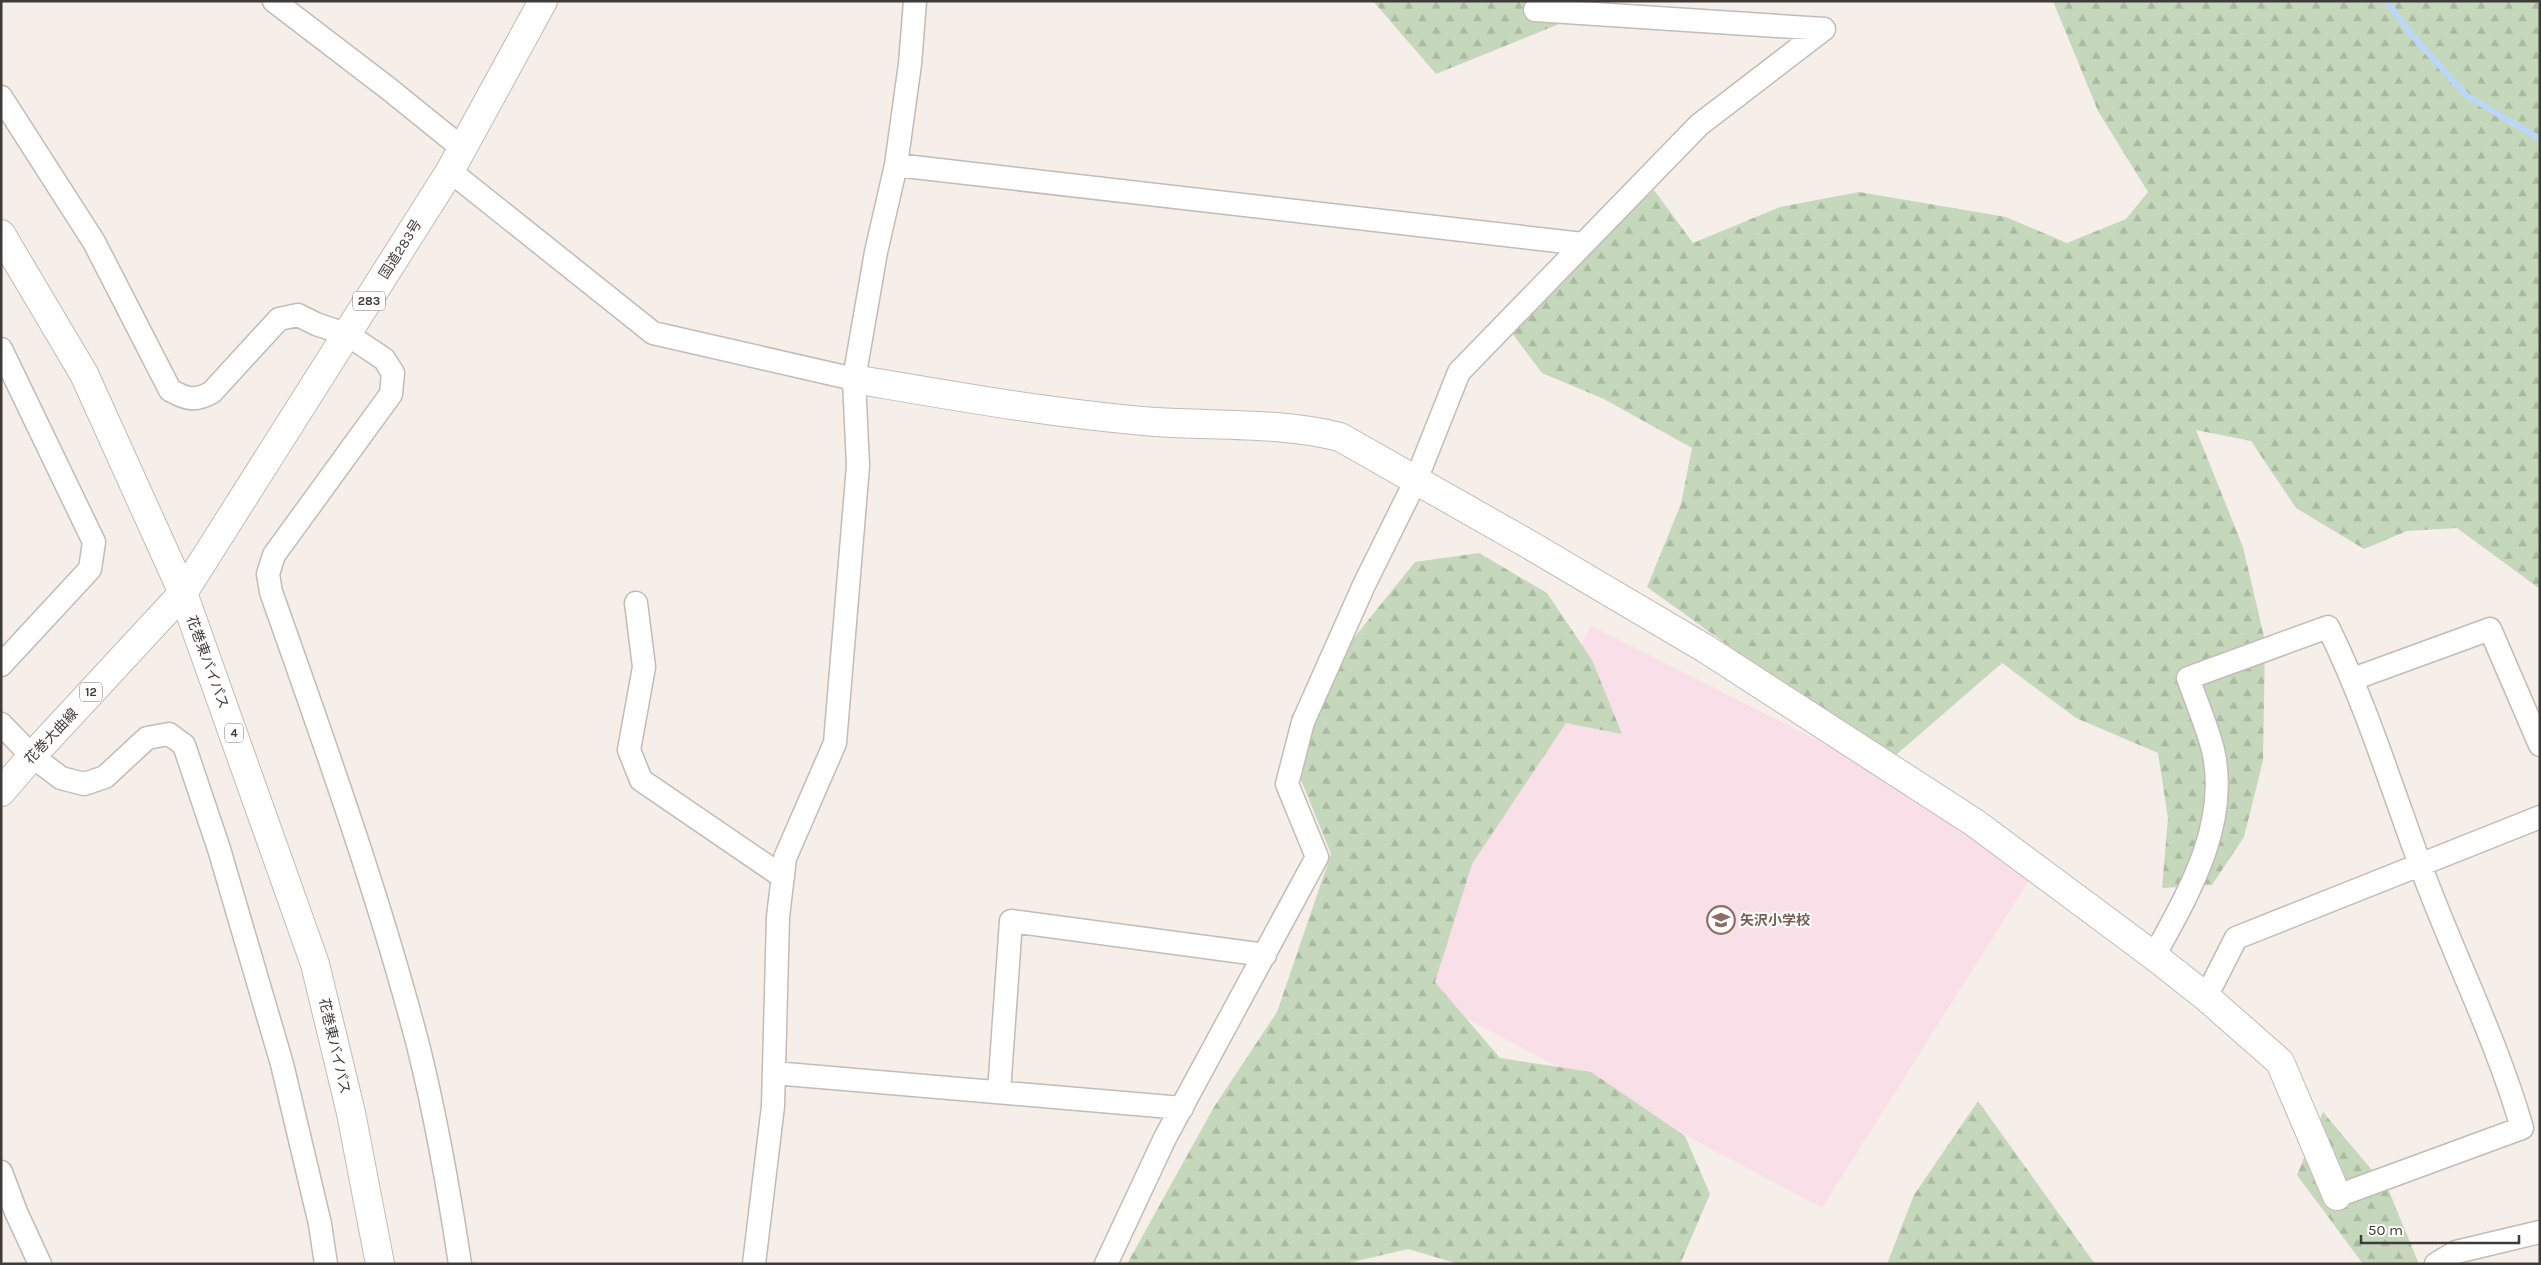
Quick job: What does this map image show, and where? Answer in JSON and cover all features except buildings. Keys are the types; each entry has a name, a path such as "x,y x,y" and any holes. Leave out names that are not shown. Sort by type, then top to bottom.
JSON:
{"main road":[{"name":"国道283号","path":"183,593 348,335 456,160 543,1"},
{"name":"花巻東バイパス","path":"1,234 84,374 183,593 315,964 351,1113 380,1264"},
{"path":"854,379 990,402 1154,422 1307,429 1340,437 1706,650 1966,817 2154,956 2206,997 2280,1062 2337,1196"},
{"name":"花巻大曲線","path":"1,792 183,593"}],"street":[{"path":"274,1 389,89 456,160 653,333 854,379"},
{"path":"754,1264 773,1106 778,917 783,877 786,858 834,742 858,466 854,379 876,252 896,164 910,64 915,1"},
{"path":"1106,1264 1182,1108 1317,857 1287,784 1303,722 1364,585 1416,480 1459,372 1700,125 1824,29 1535,10"},
{"path":"1,97 94,242 170,390 184,398 199,399 212,392 279,319 298,315 316,324 348,335 384,359 393,373 391,394 274,555 268,574 271,592 332,767 378,910 418,1046 451,1204 460,1264"},
{"path":"896,164 1583,244"},
{"path":"1,349 94,542 90,569 1,666"},
{"path":"636,603 644,667 630,750 642,780 783,877"},
{"path":"2154,956 2194,882 2213,820 2217,782 2213,750 2188,678 2328,627 2353,678 2420,865 2510,1088 2522,1128 2337,1196"},
{"path":"2353,678 2490,629 2540,745"},
{"path":"1,724 32,756 61,778 84,784 105,777 147,738 169,734 184,745 219,849 282,1064 320,1224 326,1264"},
{"path":"2206,997 2236,938 2540,817"},
{"path":"999,1092 1010,921 1265,955"},
{"path":"774,1073 1182,1108"},
{"path":"1,1172 16,1212 40,1264"},
{"path":"2436,1264 2456,1252 2540,1232"}],"shaded area":[{"name":"矢沢小学校","path":"1591,626 2045,855 1822,1208 1404,985"}],"green space":[{"path":"1373,1 1590,1 1596,9 1436,74"},
{"path":"2053,1 2540,1 2540,589 2457,528 2407,531 2364,549 2296,508 2251,441 2196,430 2243,547 2265,641 2263,761 2244,837 2212,885 2162,888 2168,818 2158,753 2076,718 2002,663 1889,761 1647,587 1681,504 1692,448 1604,399 1542,373 1503,321 1654,190 1693,243 1780,207 1859,192 2006,217 2067,243 2126,219 2148,192 2098,111"},
{"path":"1479,553 1547,593 1592,660 1622,734 1566,723 1472,864 1435,982 1500,1058 1591,1072 1685,1136 1710,1194 1680,1264 1459,1264 1408,1249 1344,1264 1127,1264 1214,1107 1277,1012 1331,854 1295,765 1291,716 1415,562"},
{"path":"1978,1101 2095,1264 1887,1264 1914,1195"},
{"path":"2323,1112 2388,1189 2419,1264 2363,1264 2297,1175"}],"waterway":[{"path":"2386,1 2411,34 2467,96 2540,139"}],"place":[{"name":"矢沢小学校","path":"1721,920"}]}
